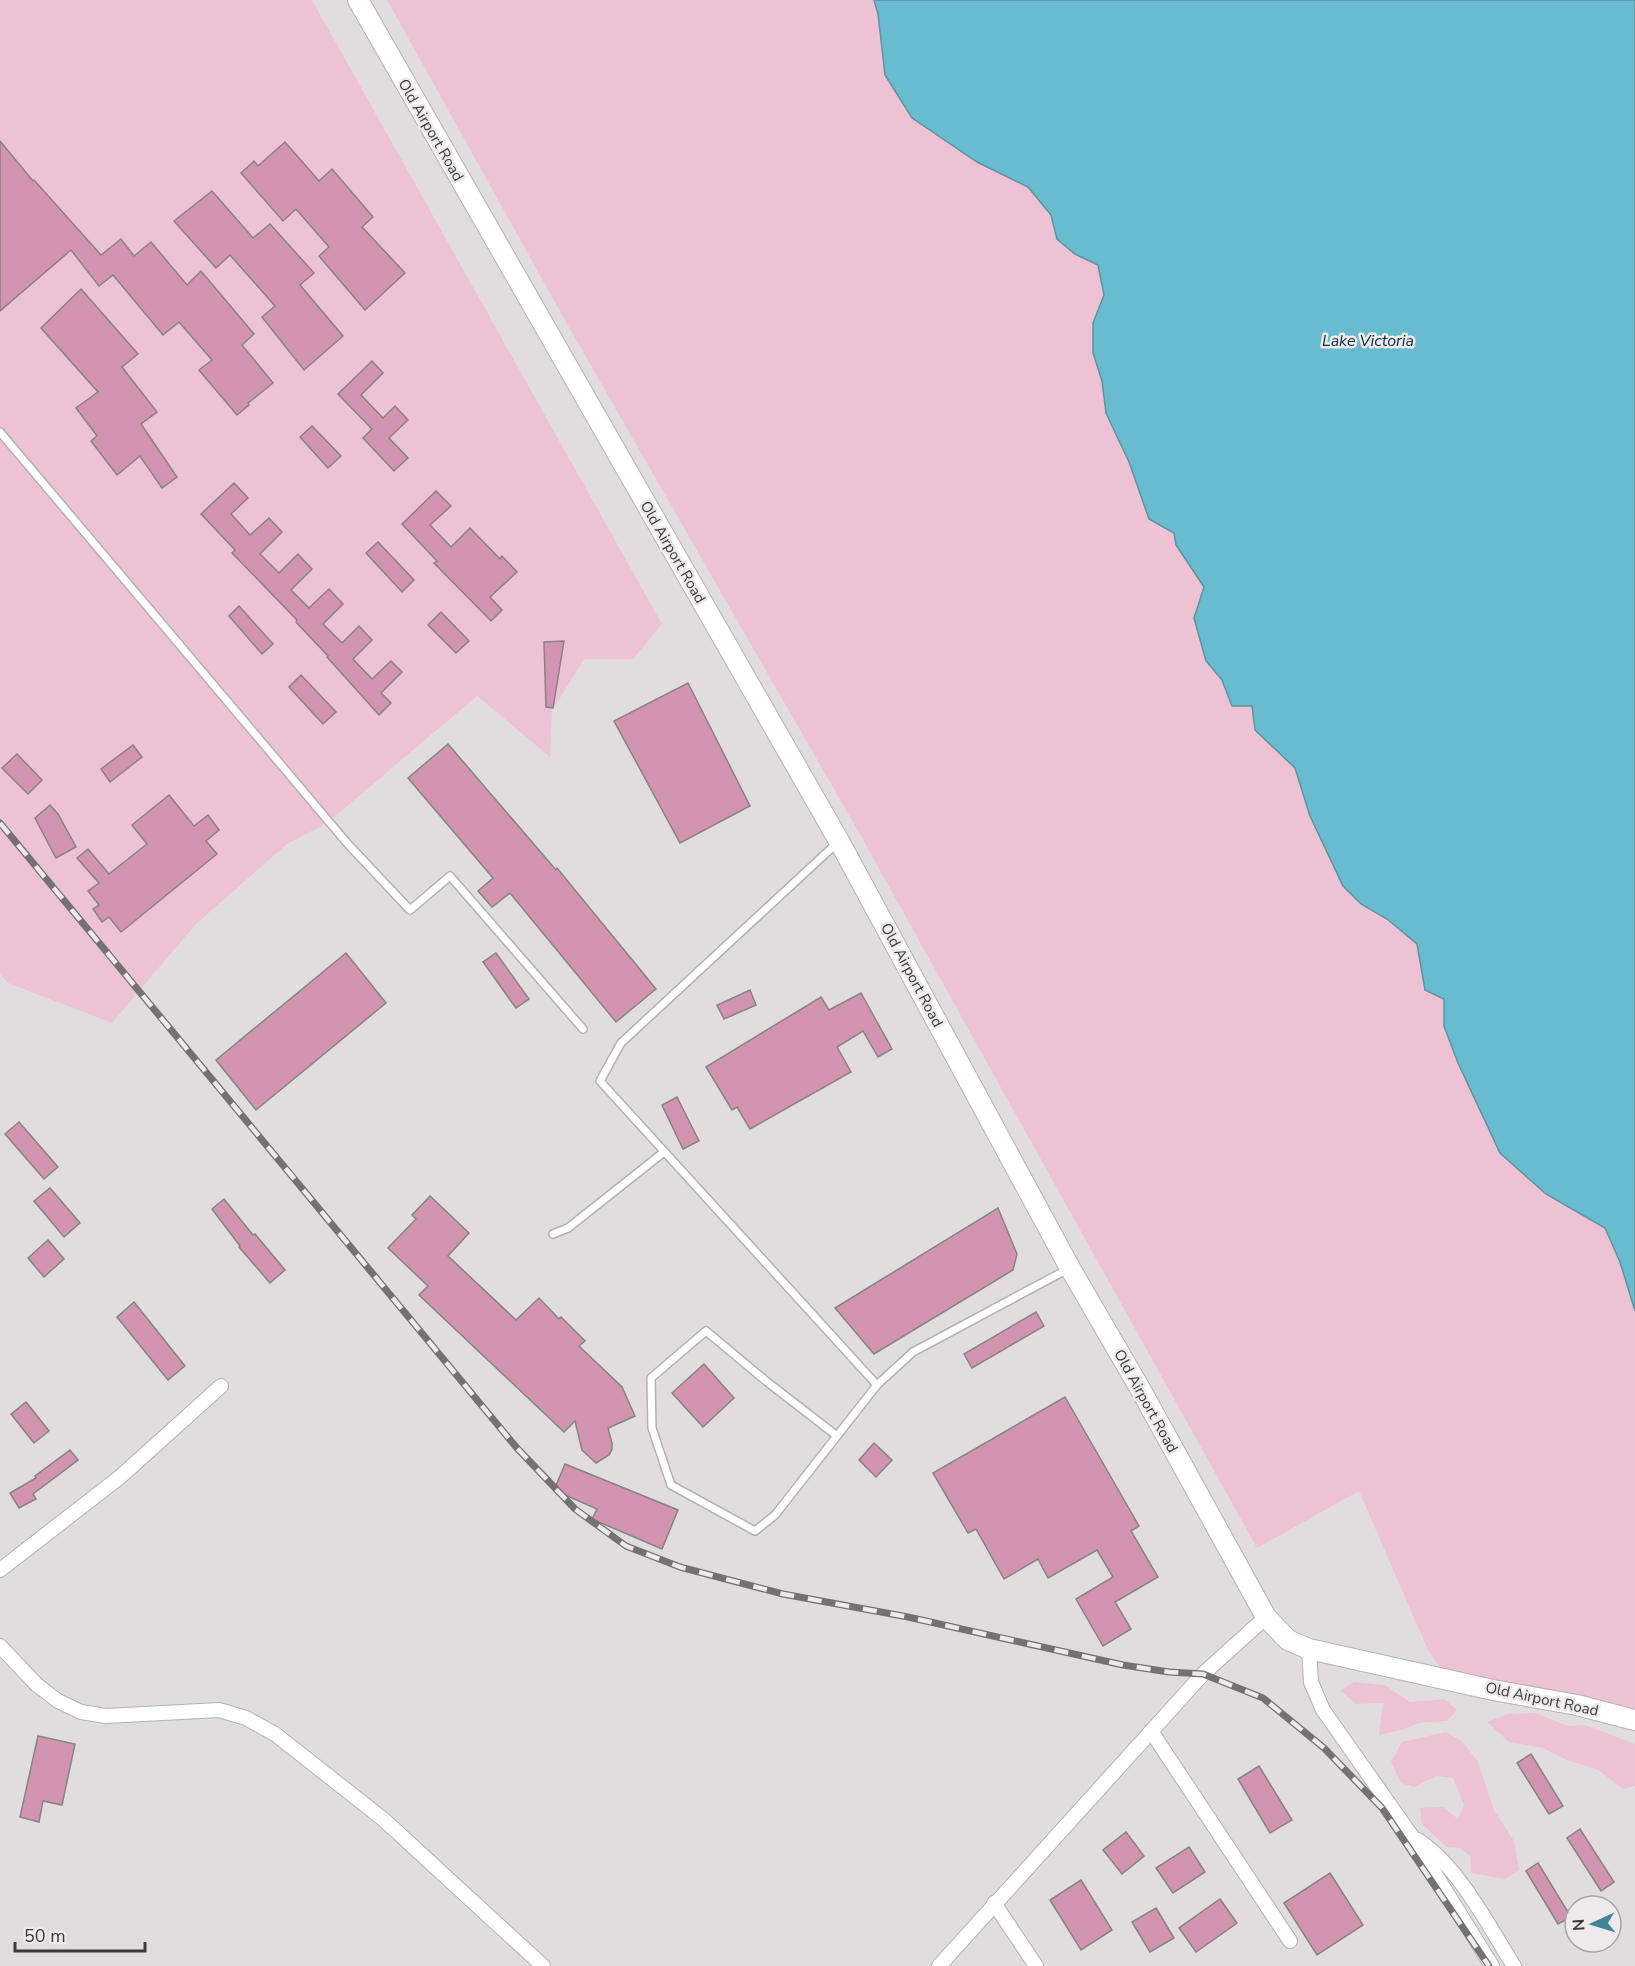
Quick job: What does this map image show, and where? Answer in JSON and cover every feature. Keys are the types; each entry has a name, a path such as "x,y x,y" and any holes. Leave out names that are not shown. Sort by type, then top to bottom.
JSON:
{"main road":[{"name":"Old Airport Road","path":"358,0 839,841 1070,1268 1142,1392 1266,1617 1288,1641 1309,1649 1493,1690 1577,1705 1635,1720"}],"street":[{"path":"0,1570 120,1477 221,1386"},
{"path":"939,1966 1203,1674 1266,1617"},
{"path":"0,1647 37,1685 58,1701 81,1712 106,1716 219,1710 246,1718 275,1734 383,1819 543,1966"},
{"path":"1309,1649 1311,1682 1323,1710 1411,1835 1492,1966"},
{"path":"1151,1731 1290,1941"},
{"path":"1411,1835 1427,1846 1461,1884 1514,1966"},
{"path":"994,1903 1036,1966"}],"lane":[{"path":"0,432 347,843 410,910 450,876 583,1029"},
{"path":"839,841 621,1043 600,1081 877,1385"},
{"path":"553,1234 568,1228 664,1152"},
{"path":"837,1436 706,1332 651,1378 652,1428 671,1485 755,1531 775,1515 837,1436 877,1385 914,1352 1070,1268"}],"shaded area":[{"path":"0,0 312,0 662,624 633,659 584,659 552,711 550,757 477,696 327,823 287,844 195,925 112,1023 8,983 0,974"},
{"path":"387,0 874,0 912,118 977,162 1028,187 1051,215 1057,239 1075,254 1098,265 1104,295 1093,323 1093,353 1102,381 1106,413 1129,462 1149,519 1174,533 1204,587 1194,618 1206,661 1222,680 1232,706 1252,706 1255,730 1295,768 1310,816 1343,886 1361,904 1387,919 1417,944 1425,990 1444,999 1445,1026 1458,1063 1500,1153 1546,1194 1605,1228 1620,1262 1635,1311 1635,1720 1449,1680 1428,1650 1359,1491 1257,1548 862,838 567,324"},
{"path":"1355,1682 1385,1685 1410,1702 1444,1699 1457,1710 1447,1721 1419,1723 1379,1735 1383,1703 1356,1704 1340,1690"},
{"path":"1535,1713 1568,1726 1585,1725 1635,1744 1635,1786 1623,1789 1598,1770 1567,1760 1543,1748 1509,1742 1487,1722 1508,1714"},
{"path":"1446,1732 1463,1742 1478,1762 1494,1810 1514,1841 1519,1870 1505,1879 1471,1873 1471,1857 1460,1848 1447,1847 1422,1824 1420,1808 1443,1807 1458,1819 1464,1805 1453,1778 1437,1776 1414,1787 1401,1783 1391,1762 1402,1742"}],"water":[{"name":"Lake Victoria","path":"874,0 1635,0 1635,1311 1620,1262 1605,1228 1546,1194 1500,1153 1458,1063 1444,1026 1444,999 1425,990 1417,944 1387,919 1361,904 1343,886 1310,816 1295,768 1255,730 1252,706 1232,706 1222,680 1206,661 1194,618 1204,587 1176,545 1174,533 1149,519 1129,462 1106,413 1102,381 1093,353 1093,323 1104,295 1098,265 1075,254 1057,239 1051,215 1028,187 977,162 912,118 885,75 878,14"}],"building":[{"path":"0,141 33,181 101,255 121,239 134,256 151,242 187,285 201,271 254,334 242,345 273,383 237,415 199,370 212,360 179,322 163,335 113,275 99,286 71,250 0,311"},
{"path":"285,142 319,181 332,169 373,217 362,227 405,273 365,310 319,256 329,247 296,209 283,221 241,173 254,161 258,166"},
{"path":"212,191 253,238 270,224 314,273 300,285 343,336 304,370 262,317 275,306 230,255 216,268 174,221"},
{"path":"81,289 138,354 122,367 157,412 141,424 177,477 162,488 140,456 117,475 91,441 97,436 76,408 98,392 41,328"},
{"path":"372,361 383,373 361,395 383,418 395,406 408,420 389,438 408,458 394,471 363,438 372,429 338,394"},
{"path":"312,426 341,456 328,468 300,437"},
{"path":"234,483 248,498 231,514 250,535 269,518 282,532 260,554 279,573 298,554 312,569 291,590 309,608 329,589 343,604 323,624 342,643 359,626 372,640 353,659 372,679 391,661 402,672 381,693 391,703 379,715 296,622 297,620 232,553 235,550 201,514"},
{"path":"436,491 451,506 430,525 451,547 470,528 500,559 502,556 517,572 490,597 502,610 491,621 434,563 437,561 402,524"},
{"path":"378,542 414,580 402,592 366,553"},
{"path":"239,606 273,644 262,654 229,616"},
{"path":"441,612 469,641 456,653 428,625"},
{"path":"564,641 553,708 546,707 544,642"},
{"path":"301,675 336,712 323,724 289,687"},
{"path":"688,683 750,806 680,843 614,721"},
{"path":"448,744 556,870 557,868 656,989 616,1022 510,893 492,907 478,891 493,878 408,778"},
{"path":"133,745 142,757 110,782 101,769"},
{"path":"17,754 42,780 28,794 2,768"},
{"path":"169,795 194,826 208,815 219,830 206,841 217,854 121,932 109,917 102,922 93,909 99,905 88,891 99,883 77,858 88,849 109,874 147,844 132,825"},
{"path":"50,805 58,814 76,847 56,858 35,818"},
{"path":"346,953 386,1003 256,1110 216,1060"},
{"path":"496,953 529,999 516,1008 483,962"},
{"path":"750,990 756,1005 724,1019 717,1005"},
{"path":"861,993 892,1049 878,1057 863,1031 837,1047 851,1072 750,1129 737,1107 732,1110 706,1067 821,997 829,1010"},
{"path":"677,1097 699,1141 683,1149 662,1105"},
{"path":"19,1122 58,1167 44,1179 5,1134"},
{"path":"50,1188 80,1223 64,1237 34,1201"},
{"path":"430,1196 469,1233 448,1256 516,1320 539,1298 585,1341 579,1346 622,1387 635,1416 608,1428 612,1443 609,1455 596,1463 582,1450 575,1421 564,1432 419,1295 428,1286 388,1248 416,1219 412,1215"},
{"path":"224,1199 285,1270 270,1283 239,1247 212,1209"},
{"path":"998,1208 1017,1254 1013,1270 874,1354 835,1308"},
{"path":"48,1240 64,1259 44,1277 28,1258"},
{"path":"134,1302 185,1366 168,1380 117,1317"},
{"path":"1036,1312 1044,1326 972,1368 964,1354"},
{"path":"704,1364 734,1398 703,1427 672,1393"},
{"path":"1065,1397 1139,1526 1131,1531 1158,1577 1115,1602 1131,1629 1103,1646 1076,1599 1113,1577 1097,1550 1048,1578 1038,1559 1004,1579 976,1529 968,1533 933,1473"},
{"path":"26,1402 49,1431 34,1443 11,1414"},
{"path":"874,1443 892,1460 876,1477 859,1460"},
{"path":"70,1450 78,1460 33,1494 36,1499 19,1508 10,1493 36,1478 35,1476"},
{"path":"565,1464 678,1510 662,1549 592,1519 597,1509 554,1490"},
{"path":"38,1736 75,1744 62,1805 43,1801 39,1822 20,1817"},
{"path":"1531,1754 1563,1806 1549,1814 1517,1763"},
{"path":"1259,1766 1292,1820 1270,1833 1238,1779"},
{"path":"1580,1829 1614,1882 1601,1891 1567,1838"},
{"path":"1126,1832 1144,1856 1122,1874 1103,1850"},
{"path":"1189,1847 1205,1872 1173,1893 1156,1868"},
{"path":"1538,1863 1563,1904 1563,1921 1558,1924 1526,1871"},
{"path":"1330,1873 1363,1925 1317,1955 1284,1903"},
{"path":"1081,1880 1112,1930 1081,1950 1050,1900"},
{"path":"1220,1899 1237,1923 1196,1952 1179,1928"},
{"path":"1156,1908 1174,1938 1150,1952 1132,1922"}],"railway":[{"path":"0,823 516,1447 575,1509 626,1546 680,1567 783,1594 908,1617 1123,1665 1169,1672 1203,1674 1263,1698 1324,1748 1382,1808 1489,1966"}]}
